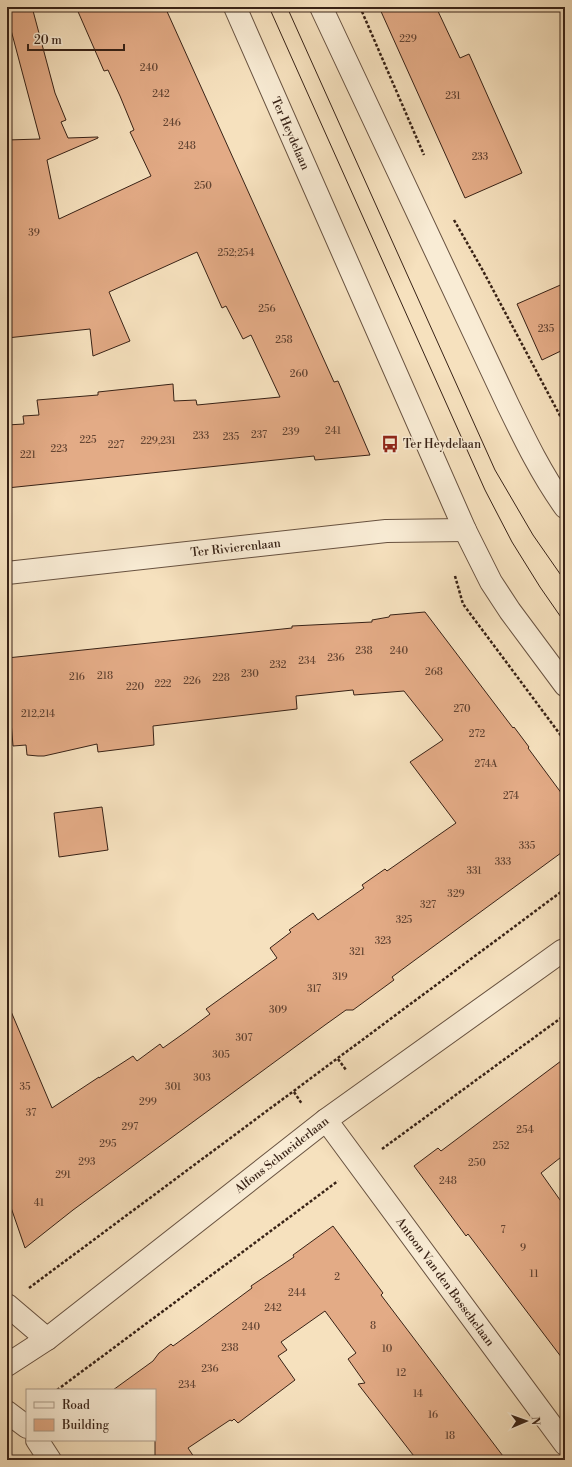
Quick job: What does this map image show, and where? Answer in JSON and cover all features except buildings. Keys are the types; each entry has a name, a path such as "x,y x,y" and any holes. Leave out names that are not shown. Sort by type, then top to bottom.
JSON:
{"street":[{"name":"Ter Heydelaan","path":"235,7 465,530 491,582 510,611 565,685"},
{"path":"321,7 511,411 534,456 565,507"},
{"name":"Ter Rivierenlaan","path":"7,573 386,531 465,530"},
{"name":"Alfons Schneiderlaan","path":"7,1365 47,1339 326,1120 564,948"},
{"name":"Antoon Van den Bosschelaan","path":"326,1120 565,1444"},
{"path":"7,1305 47,1339"},
{"path":"7,1412 26,1426"},
{"path":"38,1441 50,1460"}],"path":[{"path":"360,7 426,159"},
{"path":"452,216 565,425"},
{"path":"26,1290 565,889"},
{"path":"58,1389 565,1014"}],"tram line":[{"path":"269,7 485,490 512,542 540,587 565,623"},
{"path":"287,7 495,470 533,535 565,581"}],"place":[{"name":"Ter Heydelaan","path":"390,444"}]}
